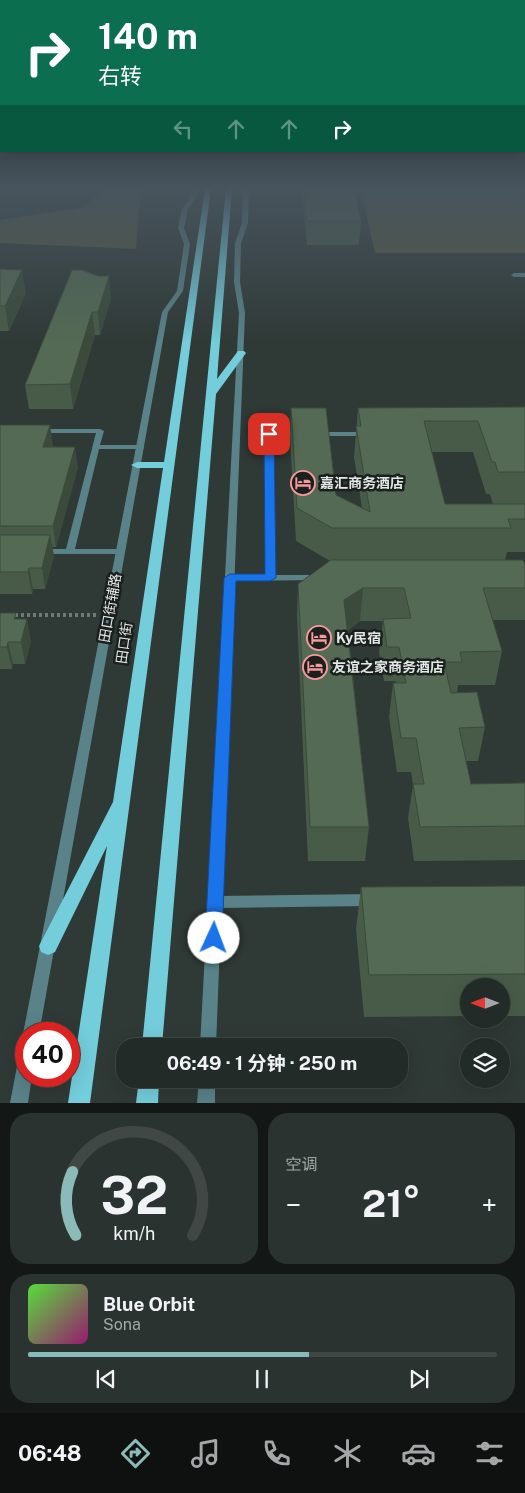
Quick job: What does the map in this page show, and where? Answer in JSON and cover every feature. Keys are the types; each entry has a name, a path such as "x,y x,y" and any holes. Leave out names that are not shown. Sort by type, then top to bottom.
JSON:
{"main road":[{"name":"田口街","path":"79,1103 201,240"},
{"path":"153,1038 224,240"},
{"path":"211,393 241,353"},
{"path":"136,465 169,465"},
{"path":"48,946 122,799"}],"street":[{"name":"田口街辅路","path":"33,1022 165,312 180,291 187,244 186,240"},
{"path":"208,1038 241,353 242,313 237,282 239,240"},
{"path":"514,275 525,275"},
{"path":"18,1103 21,1087"},
{"path":"206,1103 207,1088"}],"lane":[{"path":"29,431 100,431 70,552"},
{"path":"270,578 269,434 377,434"},
{"path":"96,447 140,447"},
{"path":"35,552 121,552"},
{"path":"230,578 329,578"},
{"path":"215,902 385,900"}],"path":[{"path":"10,615 109,615"}],"green space":[{"path":"0,240 137,240 136,249 0,243"},
{"path":"372,240 525,240 525,253 375,253"}],"building":[{"path":"0,269 22,270 5,306 0,306"},
{"path":"72,270 82,270 98,276 109,276 98,312 92,312 70,384 25,385"},
{"path":"525,407 525,472 498,472 495,462 492,462 478,421 424,421 445,504 525,504 525,519 508,519 511,528 332,528 297,508 291,408 326,408 336,495 370,512 356,426 361,426 358,408"},
{"path":"0,425 50,425 43,447 75,447 53,526 0,526"},
{"path":"0,535 50,535 42,568 29,568 28,572 0,572"},
{"path":"331,560 523,560 525,565 525,588 483,588 502,651 460,652 462,662 444,662 451,693 477,692 485,727 459,728 471,784 525,783 525,826 420,827 413,784 424,784 416,738 401,738 393,683 406,683 399,647 387,647 383,619 411,618 404,588 363,588 344,600 369,827 310,827 298,584"},
{"path":"0,613 16,613 14,619 27,619 21,642 8,642 7,647 0,647"},
{"path":"525,886 525,974 369,975 361,887"}],"place":[{"name":"嘉汇商务酒店","path":"303,483"},
{"name":"Ky民宿","path":"319,638"},
{"name":"友谊之家商务酒店","path":"315,667"}],"route":[{"path":"214,938 230,578 270,578 269,434"}]}
